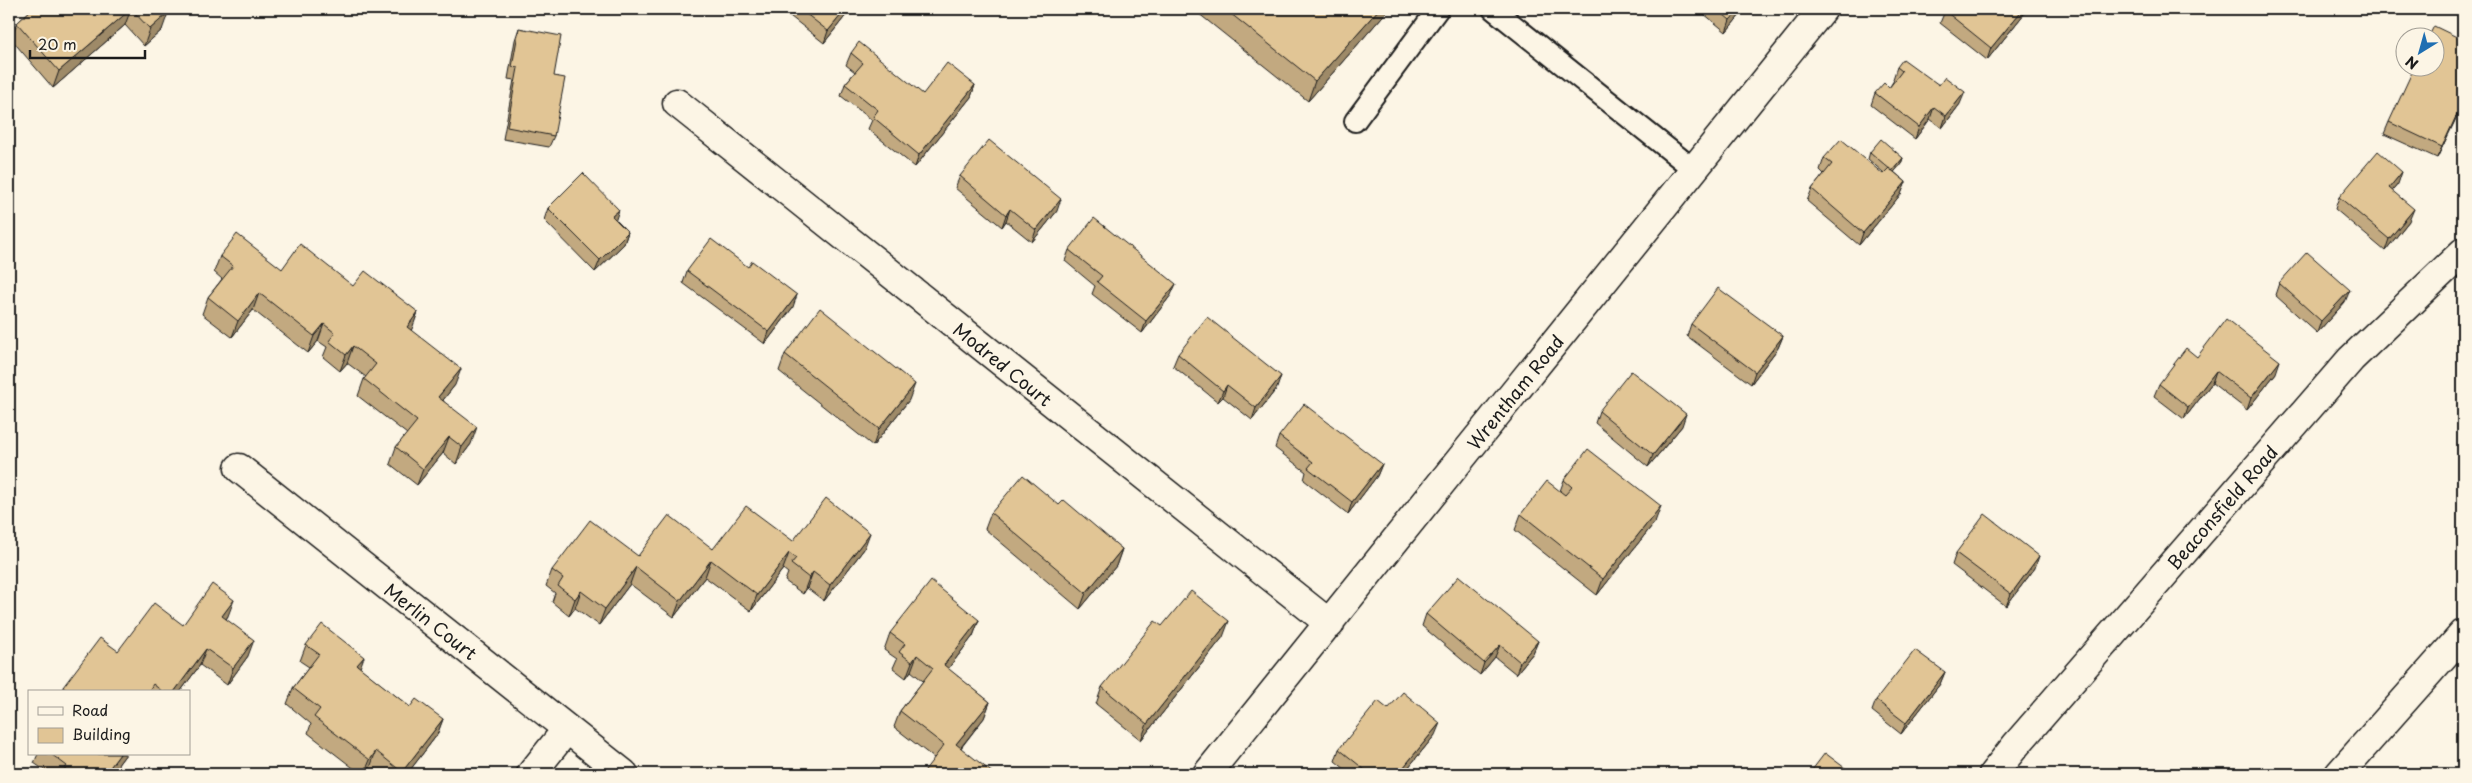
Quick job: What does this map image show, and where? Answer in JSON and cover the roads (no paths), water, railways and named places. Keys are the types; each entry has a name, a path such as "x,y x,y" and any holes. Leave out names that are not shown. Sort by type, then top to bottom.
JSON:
{"street":[{"name":"Wrentham Road","path":"1207,774 1330,624 1692,168 1823,9"},
{"name":"Modred Court","path":"677,103 1330,624"},
{"name":"Beaconsfield Road","path":"1993,774 2016,744 2351,359 2463,252"},
{"name":"Merlin Court","path":"239,468 624,774"},
{"path":"2338,774 2463,634"},
{"path":"531,774 567,729"}],"lane":[{"path":"1355,121 1438,9"},
{"path":"1493,9 1692,168"}]}
